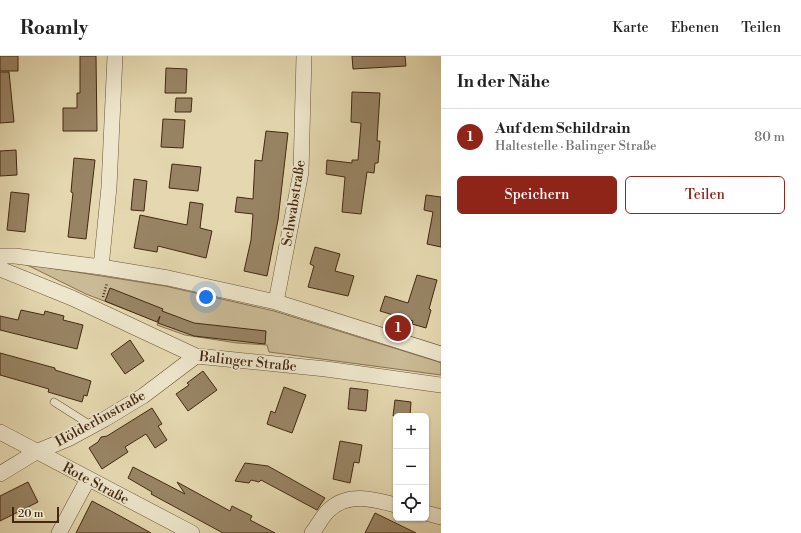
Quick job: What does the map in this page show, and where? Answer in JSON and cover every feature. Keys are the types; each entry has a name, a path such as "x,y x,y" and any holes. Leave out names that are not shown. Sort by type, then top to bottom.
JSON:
{"street":[{"path":"106,268 115,56"},
{"name":"Schwabstraße","path":"276,302 301,172 304,56"},
{"path":"0,256 14,256 106,268 168,278 276,302 441,354"},
{"name":"Balinger Straße","path":"0,269 100,311 196,356 326,369 441,385"},
{"name":"Hölderlinstraße","path":"0,474 36,452 70,438 143,396 196,356"},
{"name":"Rote Straße","path":"0,432 192,533"},
{"path":"59,533 88,479"},
{"path":"312,533 329,510 350,498 372,499 393,504"},
{"path":"429,514 441,517"}],"lane":[{"path":"54,402 92,426"}],"path":[{"path":"100,311 106,268"}],"shaded area":[{"path":"25,264 165,286 274,311 436,361 441,363 441,375 269,352 267,345 237,343 185,335 157,325 158,322 86,294"}],"building":[{"path":"0,56 18,56 18,71 0,71"},
{"path":"80,56 96,56 97,131 63,131 63,108 77,108 77,93 80,93"},
{"path":"352,56 405,56 406,66 353,69"},
{"path":"166,68 187,69 186,93 165,93"},
{"path":"0,72 9,72 14,122 0,123"},
{"path":"352,92 380,93 377,141 380,141 378,163 375,163 374,173 367,172 361,214 342,212 345,177 326,174 327,160 352,163 352,160 358,160 361,123 351,122"},
{"path":"176,98 192,98 191,112 175,112"},
{"path":"163,119 185,120 183,148 161,147"},
{"path":"266,131 288,133 278,220 267,276 244,271 251,240 253,214 235,212 237,197 253,199 255,160 262,161"},
{"path":"16,150 17,175 0,176 0,151"},
{"path":"74,158 95,160 86,239 68,237 73,193 71,192"},
{"path":"172,164 201,167 198,191 169,188"},
{"path":"134,179 147,181 144,211 131,210"},
{"path":"11,192 29,194 25,232 7,230"},
{"path":"426,195 441,197 441,247 427,244 433,212 424,210"},
{"path":"190,202 203,204 200,228 212,231 206,258 158,246 157,252 134,248 140,215 187,225"},
{"path":"315,247 340,254 335,271 354,276 348,296 308,287 314,266 310,264"},
{"path":"417,275 437,280 429,309 431,310 426,328 412,324 413,321 380,311 385,296 408,303"},
{"path":"110,288 163,309 162,311 194,323 266,331 265,344 194,336 158,323 160,316 157,322 105,301"},
{"path":"21,310 44,315 45,311 64,316 63,320 83,325 77,349 0,330 0,316 18,320"},
{"path":"130,340 144,361 125,374 111,354"},
{"path":"0,353 55,368 55,370 91,381 87,396 84,395 82,402 48,392 49,389 0,375"},
{"path":"203,371 217,390 188,411 176,394 189,385 187,383"},
{"path":"284,387 306,395 292,433 267,424 271,411 275,413"},
{"path":"350,388 368,390 366,411 348,409"},
{"path":"395,400 411,402 410,413 393,413"},
{"path":"152,408 162,424 158,426 167,440 155,448 146,434 125,447 128,452 102,469 89,448 98,442 101,437 107,436"},
{"path":"340,441 362,445 359,463 354,462 350,483 333,479"},
{"path":"245,463 268,466 325,498 317,510 261,480 259,482 251,480 249,483 235,481"},
{"path":"133,467 185,494 177,482 230,511 232,506 252,516 250,520 275,533 223,533 151,494 152,492 128,478"},
{"path":"28,482 38,502 0,521 0,496"},
{"path":"92,501 111,511 151,533 76,533"},
{"path":"375,513 416,533 365,533"}],"place":[{"name":"Auf dem Schildrain","path":"398,328"}]}
